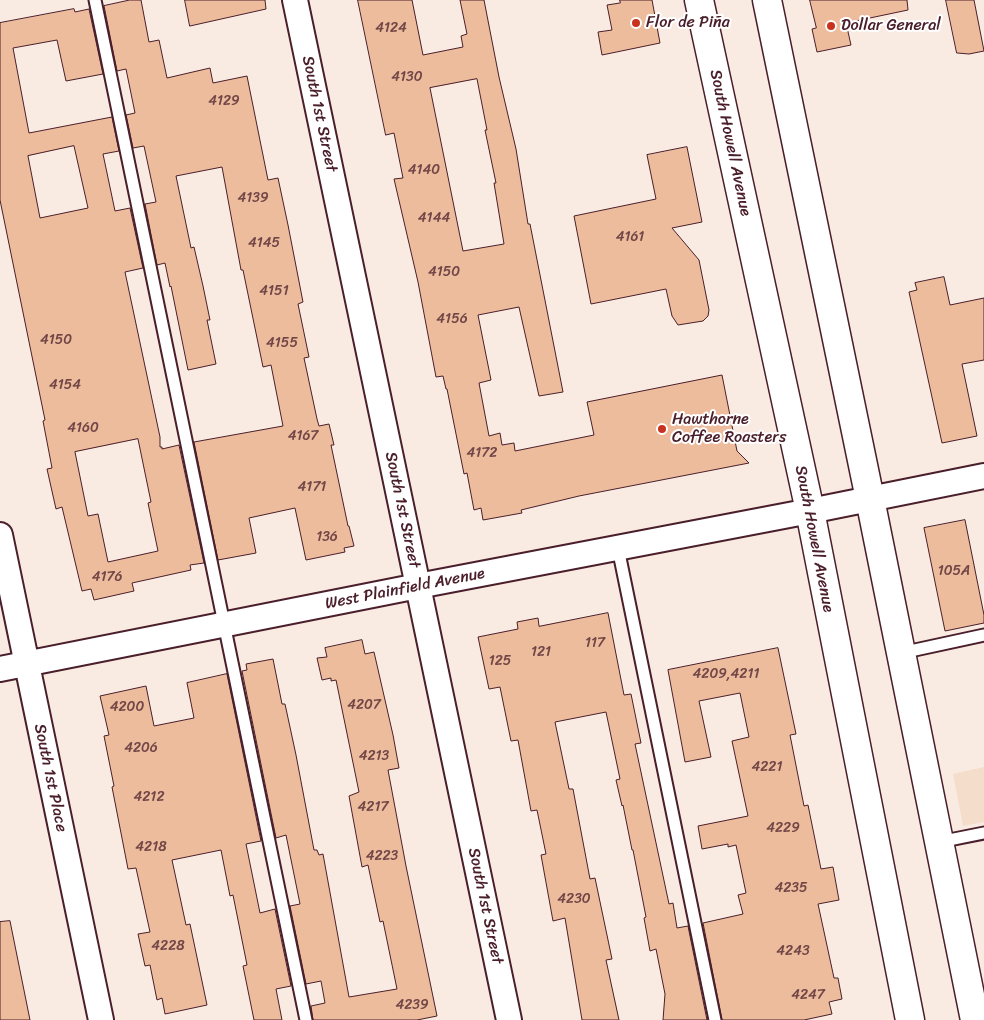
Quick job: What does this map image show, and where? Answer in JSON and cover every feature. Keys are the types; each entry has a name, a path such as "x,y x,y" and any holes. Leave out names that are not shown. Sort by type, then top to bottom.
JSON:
{"main road":[{"name":"South Howell Avenue","path":"700,0 810,512 910,1020"},
{"path":"767,0 975,1020"}],"street":[{"name":"South 1st Street","path":"295,0 509,1020"},
{"name":"West Plainfield Avenue","path":"0,669 418,586 810,512 984,476"},
{"name":"South 1st Place","path":"0,535 101,1020"}],"lane":[{"path":"95,0 306,1020"},
{"path":"618,548 715,1020"},
{"path":"901,653 984,635"},
{"path":"939,842 984,833"}],"shaded area":[{"path":"984,767 984,822 963,826 953,774"}],"building":[{"path":"130,0 141,0 149,42 159,40 167,78 210,68 213,83 247,76 268,180 278,178 288,225 303,302 298,304 309,357 304,358 317,419 319,426 329,424 334,445 331,445 354,546 344,548 345,552 306,560 295,508 249,518 256,553 218,560 194,442 283,426 271,365 263,367 243,270 241,270 222,167 176,176 191,248 194,247 203,286 210,320 207,320 216,364 188,370 171,286 165,263 157,265 145,204 156,202 144,146 133,148 126,115 135,113 126,69 117,71 104,6"},
{"path":"185,0 265,0 266,9 190,26"},
{"path":"358,0 412,0 423,55 463,47 461,36 467,34 460,0 484,0 499,77 516,149 528,224 530,224 563,392 539,396 519,307 478,315 491,380 479,383 489,436 500,433 502,445 514,443 515,451 594,435 587,402 722,375 737,451 749,463 579,496 521,510 522,513 483,520 481,508 474,510 467,473 464,474 443,376 436,377 418,282 394,179 403,178 394,133 386,135","holes":["477,79 487,130 485,130 496,183 494,183 504,244 463,251 430,88"]},
{"path":"620,0 652,0 660,43 602,55 598,32 612,30 607,5 620,3"},
{"path":"810,0 907,0 908,10 846,23 851,45 817,52 812,29 816,28"},
{"path":"946,0 974,0 984,51 969,54 957,53"},
{"path":"74,9 75,12 89,9 103,74 66,81 57,40 13,48 29,133 112,117 119,151 103,154 115,211 130,208 143,268 125,272 160,437 160,447 162,449 179,445 204,563 190,565 191,570 132,583 134,591 94,600 91,589 82,591 62,507 56,509 47,469 52,468 43,421 45,420 0,200 0,23","holes":["74,146 88,208 40,218 28,156","138,439 151,502 148,503 158,551 108,562 98,514 88,516 75,452"]},
{"path":"687,147 702,222 672,228 699,260 709,310 708,316 703,321 678,325 672,316 666,289 591,304 574,216 656,199 647,155"},
{"path":"944,277 950,305 984,298 984,360 962,364 977,436 942,443 909,292 917,290 915,283"},
{"path":"965,520 984,623 945,631 924,528"},
{"path":"608,613 624,695 631,694 641,743 635,744 669,904 673,903 677,928 688,926 707,1020 663,1020 665,994 656,949 650,951 644,918 646,917 633,850 616,780 620,779 606,712 555,722 569,789 573,789 590,879 595,878 612,959 606,960 619,1020 582,1020 565,918 553,921 541,855 546,854 537,810 531,811 518,740 511,741 500,687 489,689 478,637 518,629 517,622 538,618 539,626"},
{"path":"362,640 365,654 374,652 393,735 399,768 388,770 437,1016 417,1020 313,1020 311,1006 325,1003 321,981 306,984 290,906 300,904 286,835 276,838 242,671 247,670 246,664 273,659 282,704 285,704 296,755 314,850 317,850 319,855 323,854 349,997 397,989 383,921 380,922 368,865 362,867 349,796 359,792 336,680 331,681 331,678 322,680 317,658 327,657 325,648"},
{"path":"778,648 796,734 790,735 804,806 808,805 821,869 833,867 839,900 818,904 834,978 838,978 842,999 829,1002 832,1014 804,1020 722,1020 703,923 743,914 738,895 746,893 736,845 728,847 728,844 702,849 698,826 748,816 732,741 749,737 740,693 699,701 711,757 685,762 668,670"},
{"path":"227,674 261,841 246,844 260,913 275,909 291,986 276,989 282,1020 254,1020 243,966 247,965 233,895 230,896 221,850 172,860 186,925 190,924 207,1005 165,1014 162,998 157,1000 150,965 145,966 138,934 150,932 136,868 128,869 112,787 114,786 104,736 109,735 100,696 146,686 154,726 194,718 187,683"},
{"path":"10,921 30,1020 0,1020 0,922"}],"place":[{"name":"Flor de Piña","path":"636,23"},
{"name":"Dollar General","path":"831,26"},
{"name":"Hawthorne Coffee Roasters","path":"662,429"}]}
